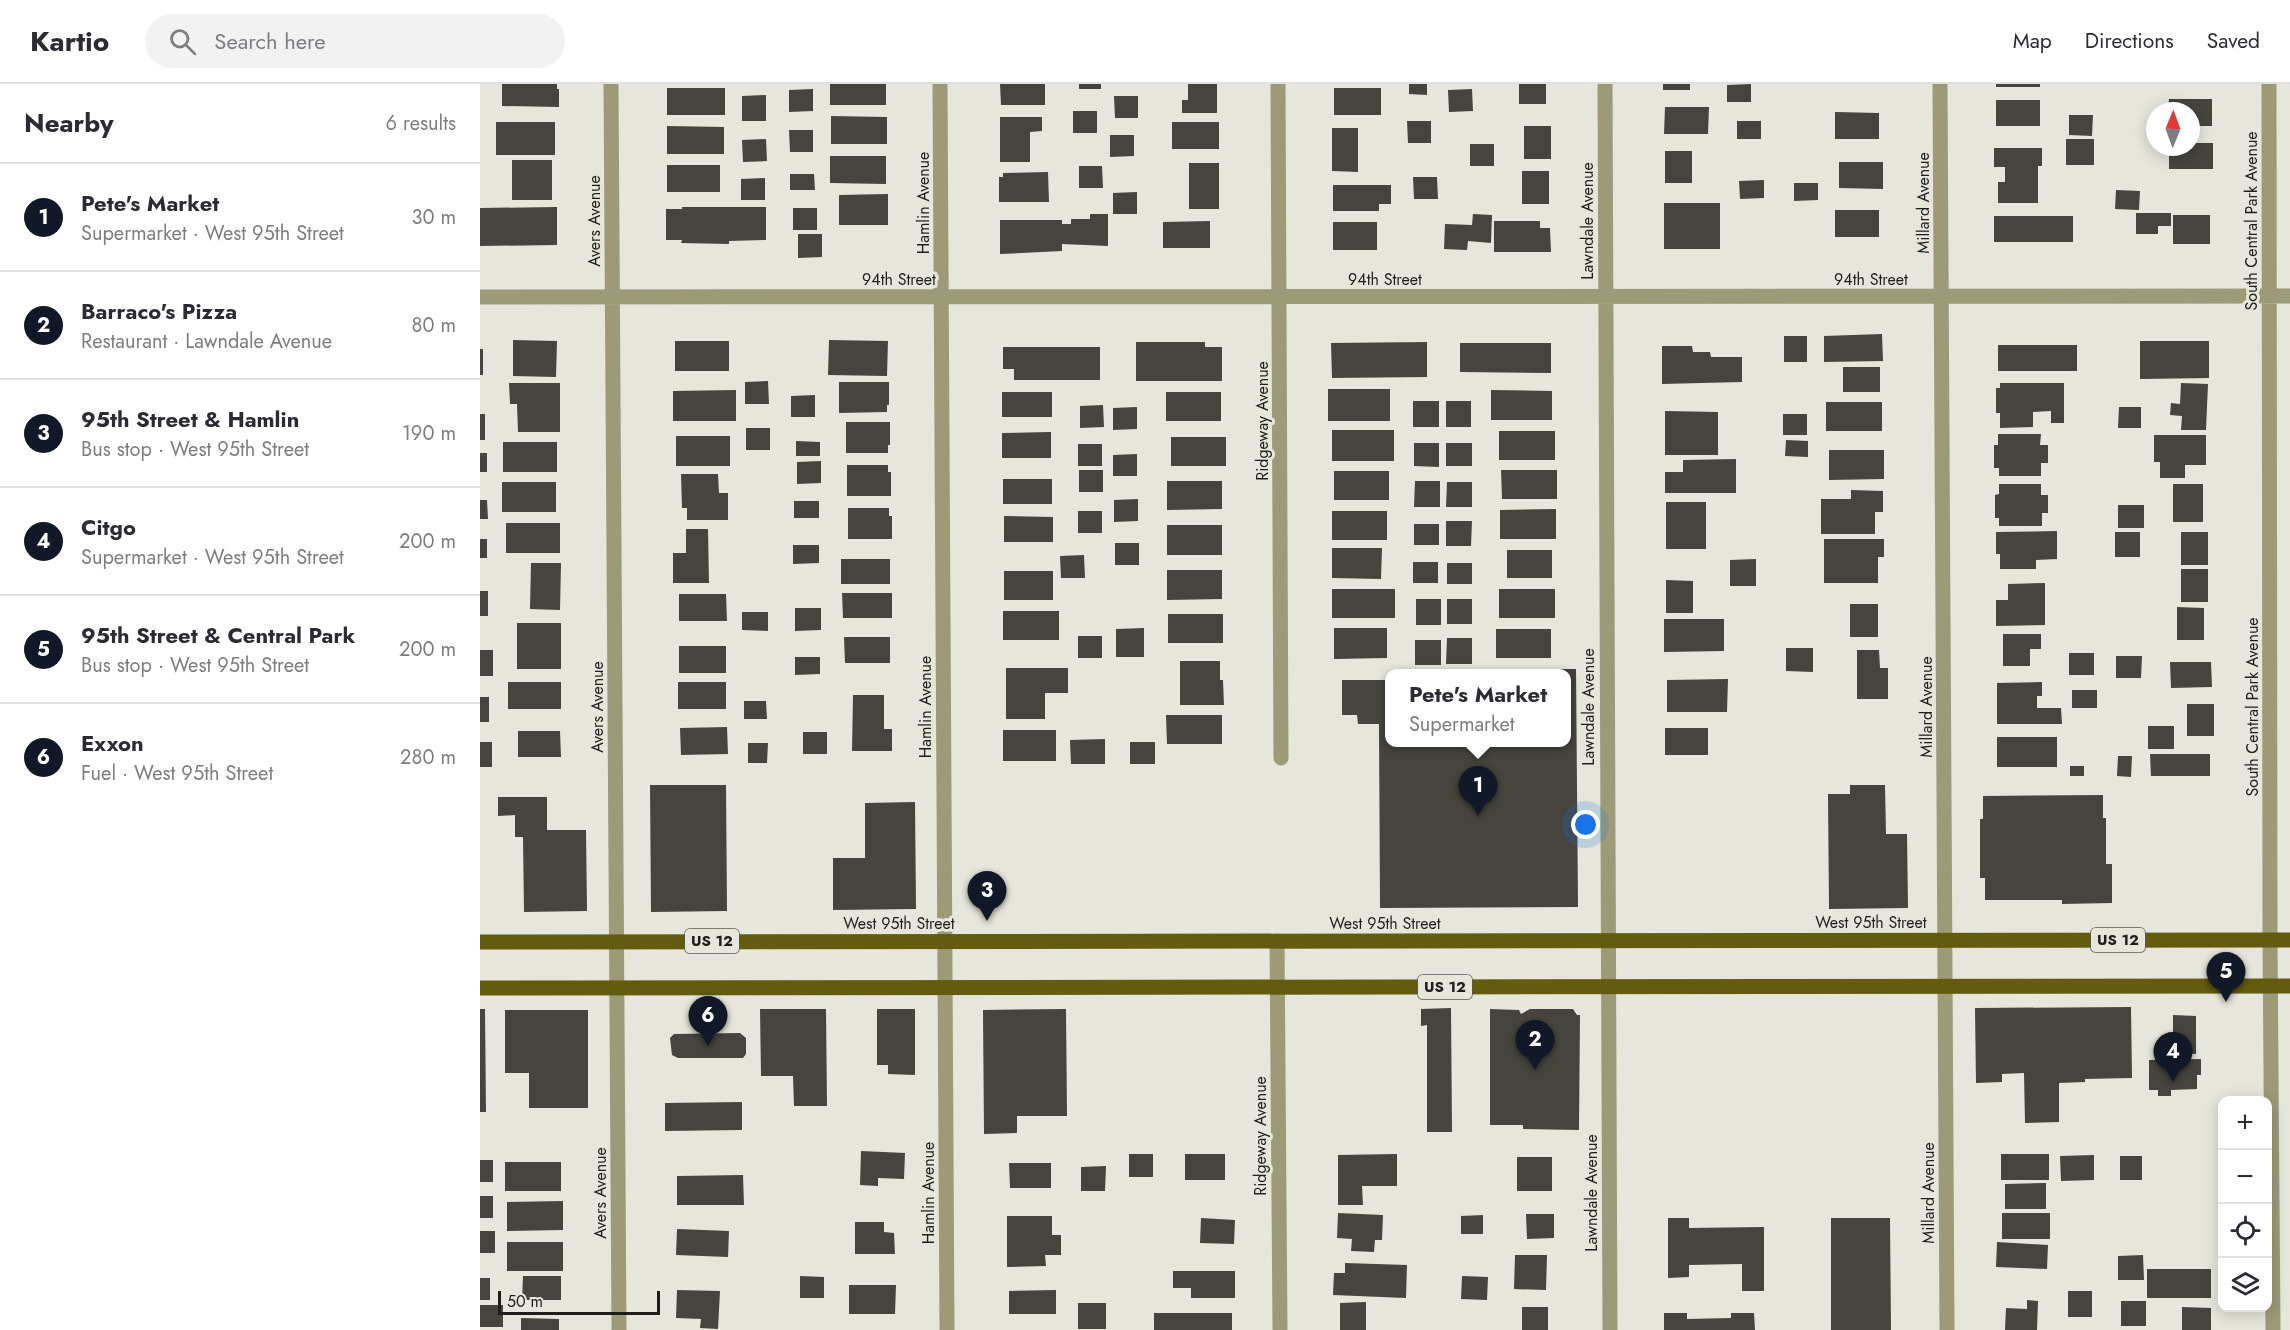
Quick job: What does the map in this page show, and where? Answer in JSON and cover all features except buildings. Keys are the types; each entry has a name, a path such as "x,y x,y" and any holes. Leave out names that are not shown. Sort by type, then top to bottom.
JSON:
{"main road":[{"name":"West 95th Street","path":"480,942 2290,940"},
{"name":"US 12","path":"480,988 2290,986"}],"street":[{"name":"Avers Avenue","path":"611,84 619,1330"},
{"name":"Hamlin Avenue","path":"940,84 947,1330"},
{"name":"Ridgeway Avenue","path":"1278,84 1281,758"},
{"name":"Lawndale Avenue","path":"1605,84 1610,1330"},
{"name":"Millard Avenue","path":"1940,84 1947,1330"},
{"name":"South Central Park Avenue","path":"2268,84 2273,1330"},
{"name":"94th Street","path":"480,297 2290,296"},
{"name":"Ridgeway Avenue","path":"1276,941 1280,1330"}],"place":[{"name":"Pete's Market","path":"1478,816"},
{"name":"95th Street & Hamlin","path":"987,921"},
{"name":"95th Street & Central Park","path":"2226,1002"},
{"name":"Exxon","path":"708,1046"},
{"name":"Barraco's Pizza","path":"1535,1070"},
{"name":"Citgo","path":"2173,1082"}]}
